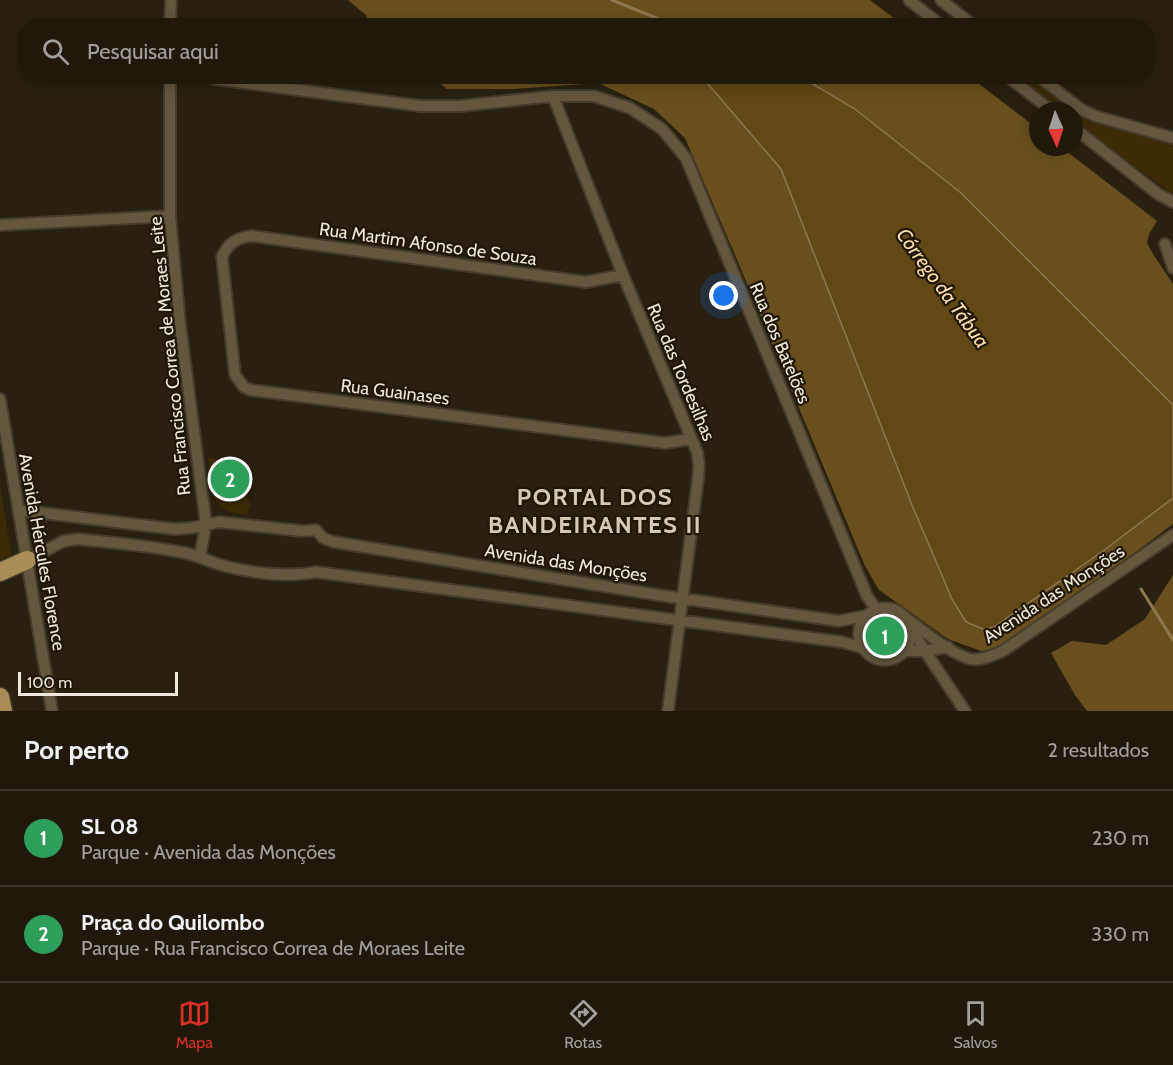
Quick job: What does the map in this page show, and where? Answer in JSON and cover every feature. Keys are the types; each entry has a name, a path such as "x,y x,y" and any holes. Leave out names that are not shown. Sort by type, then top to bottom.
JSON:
{"main road":[{"path":"0,572 27,560"},
{"path":"0,697 3,711"}],"street":[{"path":"170,18 171,0"},
{"path":"909,0 932,18"},
{"path":"941,0 964,18"},
{"name":"Rua Francisco Correa de Moraes Leite","path":"170,84 170,216 180,324 206,524 200,556"},
{"name":"Rua dos Batelões","path":"253,84 422,106 460,106 552,96 594,96 630,108 662,129 686,158 867,596 876,609"},
{"path":"1017,84 1040,102"},
{"path":"1048,84 1082,110 1095,116 1173,138"},
{"name":"Rua das Tordesilhas","path":"552,96 697,452 699,465 668,711"},
{"path":"1083,136 1158,194 1173,202"},
{"path":"0,225 170,216"},
{"name":"Rua Martim Afonso de Souza","path":"230,243 236,239 252,236 586,282 623,275"},
{"name":"Rua Guainases","path":"230,243 222,257 234,367 238,381 251,390 665,443 691,439"},
{"path":"1165,244 1173,268"},
{"name":"Avenida Hércules Florence","path":"0,399 52,711"},
{"name":"Avenida das Monções","path":"18,510 174,529 219,522 302,531 316,530 323,537 334,542 683,598 839,621 865,616"},
{"name":"Avenida das Monções","path":"908,621 948,647 972,659 991,656 1003,651 1173,535"},
{"path":"27,560 64,541 79,538 180,551 200,556 223,566 264,573 296,575 316,572 842,642 863,648"},
{"path":"908,621 911,635 905,651 896,658 885,660 873,657 863,648 859,628 865,616 876,609 897,610 908,621 965,711"},
{"path":"905,651 925,651 948,647"}],"shaded area":[{"path":"348,0 870,0 894,18 366,18 367,16"},
{"path":"441,84 584,84 513,89 447,89"},
{"path":"600,84 708,84 781,169 912,505 952,599 966,622 983,629 994,628 1173,497 1173,524 1076,597 995,649 981,651 948,639 879,590 865,566 685,138 654,109"},
{"path":"813,84 979,84 1029,122 1029,156 1073,156 1157,221 1149,234 1147,243 1173,284 1173,405 961,193 855,109"},
{"path":"1023,84 1039,84 1062,102 1048,102"},
{"path":"1083,117 1091,122 1173,145 1173,194 1083,129"},
{"path":"208,458 250,464 246,495 250,504 247,515 234,513 219,504 212,490"},
{"path":"0,485 11,554 0,560"},
{"path":"1173,575 1173,711 1087,711 1051,653 1072,641 1106,645 1145,619"},
{"path":"885,615 893,616 899,621 904,627 904,643 899,649 893,654 885,655 877,654 871,649 866,643 865,635 866,627 871,621 877,616"}],"water":[{"path":"708,84 813,84 855,109 961,193 1173,405 1173,498 1103,551 994,627 983,629 966,622 952,599 912,505 781,169"}],"waterway":[{"name":"Córrego da Tábua","path":"612,0 656,18"},
{"name":"Córrego da Tábua","path":"1141,589 1173,640"}],"place":[{"name":"Praça do Quilombo","path":"230,479"},
{"name":"SL 08","path":"885,636"}],"district":[{"name":"PORTAL DOS BANDEIRANTES II","path":"595,510"}]}
